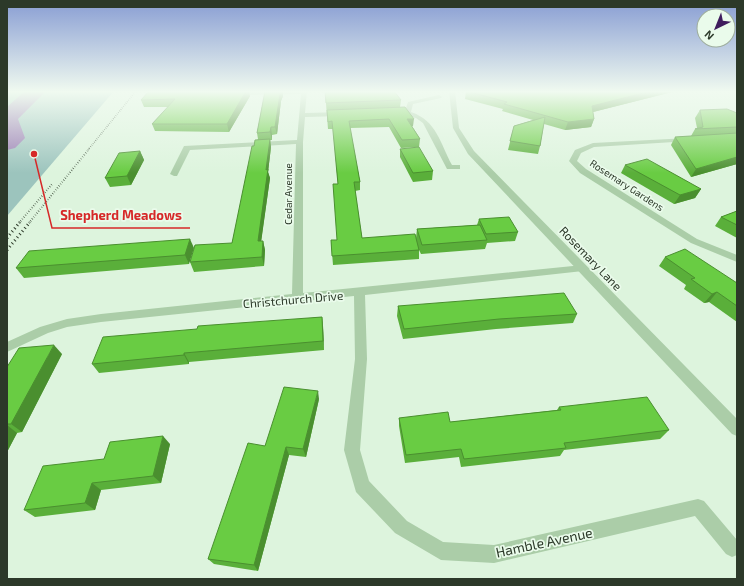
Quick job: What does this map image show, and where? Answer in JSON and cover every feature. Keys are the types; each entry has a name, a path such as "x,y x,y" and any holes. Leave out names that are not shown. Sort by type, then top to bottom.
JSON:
{"street":[{"name":"Cedar Avenue","path":"297,298 301,118"},
{"path":"423,118 426,120 435,135 450,167 456,167"},
{"name":"Rosemary Lane","path":"455,118 456,128 471,152 737,429"},
{"name":"Rosemary Gardens","path":"699,140 593,145 578,152 573,161 583,171 694,241 737,259"},
{"path":"174,174 188,144 300,142"},
{"name":"Christchurch Drive","path":"7,347 44,330 67,323 101,318 583,268"},
{"name":"Hamble Avenue","path":"359,292 361,359 352,450 362,486 401,527 441,551 494,554 698,507 732,548"}],"shaded area":[{"path":"7,118 91,118 7,216"}],"building":[{"path":"157,118 230,118 227,124 152,124"},
{"path":"260,118 276,118 275,127 271,127 270,132 257,133"},
{"path":"328,118 414,119 407,119 420,139 402,140 389,119 349,121 360,182 354,182 362,238 415,234 419,250 332,256 331,240 337,240 333,184 338,184 332,121 328,122"},
{"path":"545,118 540,146 510,141 514,126"},
{"path":"555,118 594,119 568,122"},
{"path":"701,118 737,118 737,127 695,129 703,127"},
{"path":"737,133 737,157 696,169 675,137"},
{"path":"270,139 266,170 268,169 258,241 263,241 262,257 190,262 195,245 232,243 252,146 254,146 255,140"},
{"path":"419,147 433,171 413,173 400,149"},
{"path":"140,151 127,176 105,178 119,153"},
{"path":"647,159 701,189 680,195 625,165"},
{"path":"737,211 737,225 721,217"},
{"path":"509,217 518,232 486,234 479,219"},
{"path":"480,225 487,240 422,245 417,229"},
{"path":"190,239 185,255 16,268 29,251"},
{"path":"685,249 737,283 737,306 717,292 712,294 691,279 695,278 665,257"},
{"path":"564,293 577,314 499,319 404,329 398,306"},
{"path":"322,317 323,341 184,353 184,355 92,364 103,337 197,329 198,326"},
{"path":"54,345 11,424 7,424 7,367 19,348"},
{"path":"284,387 318,391 303,449 286,447 254,565 208,559 248,443 265,446"},
{"path":"647,397 669,430 564,443 566,448 464,459 461,449 406,455 399,418 448,412 450,422 561,410 559,407"},
{"path":"163,436 153,476 92,483 85,503 24,510 43,466 104,459 110,442"}],"waterway":[{"path":"7,143 14,138 8,118"}],"railway":[{"path":"88,150 114,118"},
{"path":"29,223 89,149"},
{"path":"19,223 53,183"},
{"path":"7,238 20,222"},
{"path":"7,250 30,222"}],"place":[{"name":"Shepherd Meadows","path":"34,154"}]}
